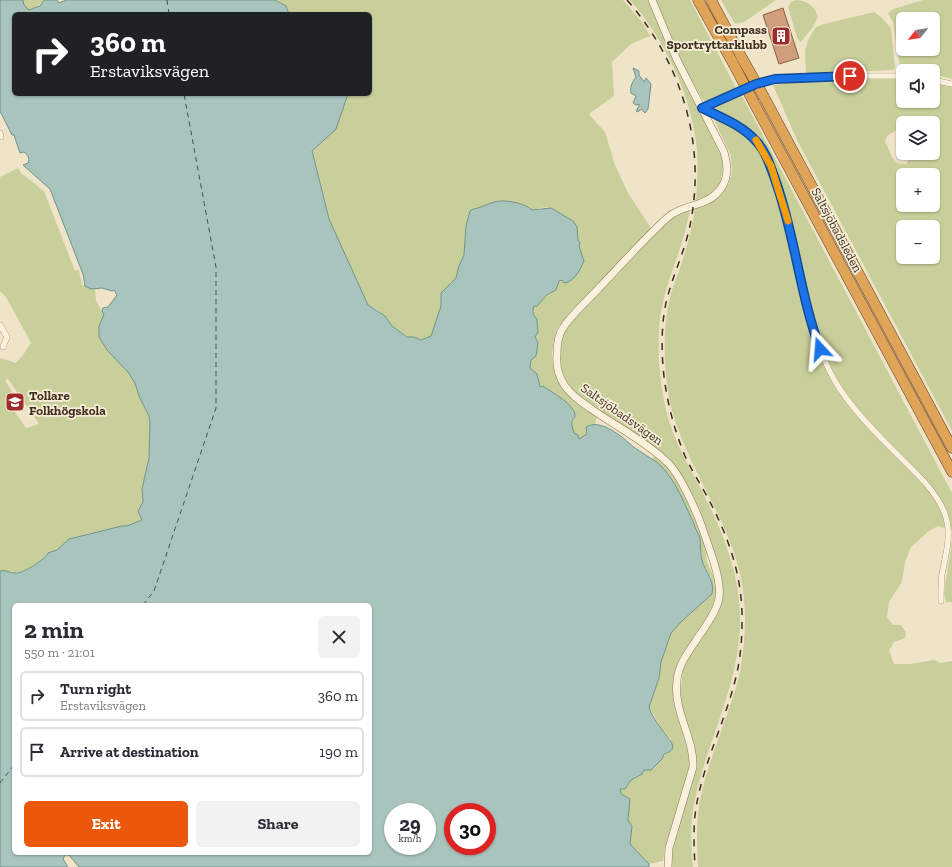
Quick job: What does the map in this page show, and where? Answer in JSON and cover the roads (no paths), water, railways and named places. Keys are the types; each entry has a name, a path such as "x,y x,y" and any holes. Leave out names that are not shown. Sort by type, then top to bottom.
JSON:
{"highway":[{"name":"Saltsjöbadsleden","path":"698,0 952,472"},
{"name":"Saltsjöbadsleden","path":"711,0 952,448"}],"street":[{"name":"Saltsjöbadsvägen","path":"652,0 677,60 718,137 727,160 728,172 722,188 713,197 704,202 677,210 662,222 562,329 557,347 558,369 562,381 570,393 660,456 669,464 693,506 702,528 718,578 719,600 706,625 684,658 677,680 676,687 679,710 692,753 693,767 669,848 668,867"},
{"path":"702,108 756,84 775,79 819,76 896,76"},
{"path":"940,81 952,84"},
{"path":"702,108 740,127 756,141 762,150 771,166 783,203 810,317 825,361 845,397 868,424 929,487 945,514 948,526 948,552 943,573 941,601"},
{"path":"0,325 7,337 3,347"}],"water":[{"path":"0,0 23,0 24,5 29,10 40,6 44,0 57,0 59,3 66,0 275,0 286,6 288,12 12,12 12,96 347,96 336,129 312,151 329,219 368,305 385,316 392,326 407,337 414,337 421,340 431,336 441,306 441,293 456,278 464,255 466,226 470,211 494,202 509,201 521,204 532,210 551,208 573,221 577,227 578,240 580,243 579,246 584,261 579,272 574,278 564,283 562,280 559,281 556,290 547,295 537,306 534,306 533,313 537,319 538,332 535,337 538,343 536,356 531,360 530,368 537,374 540,387 543,386 572,408 575,417 572,421 572,427 574,433 578,435 579,439 587,434 586,427 591,425 600,425 618,434 636,449 656,462 666,472 680,494 699,536 703,564 711,580 713,589 712,594 671,633 661,662 659,678 649,707 651,713 672,744 672,750 664,754 662,759 651,770 644,770 642,774 631,780 625,789 620,789 621,794 630,799 628,820 632,826 630,844 649,864 649,867 79,867 69,855 372,855 372,603 12,603 12,855 65,855 63,859 68,867 0,867 0,571 19,573 39,562 48,553 57,550 69,539 127,526 142,520 138,511 143,502 142,489 149,458 150,422 149,416 139,396 135,383 128,372 107,350 99,337 99,326 104,314 102,311 103,308 108,307 117,295 114,290 112,291 102,288 91,289 85,286 83,274 50,189 23,165 28,163 29,160 27,154 24,152 20,153 14,135 12,135 0,111"},
{"path":"633,68 639,71 639,75 644,82 646,78 651,84 648,109 645,113 641,109 638,112 636,111 639,104 636,105 633,103 636,96 631,93 631,89 632,83 636,77"}],"railway":[{"path":"627,0 663,51 676,79 686,108 692,137 695,168 694,199 687,238 665,306 662,342 664,379 671,415 682,448 723,529 737,574 742,606 741,644 737,674 699,792 696,808 694,830 695,867"}],"place":[{"name":"Compass Sportryttarklubb","path":"781,36"},
{"name":"Tollare Folkhögskola","path":"15,402"}]}
